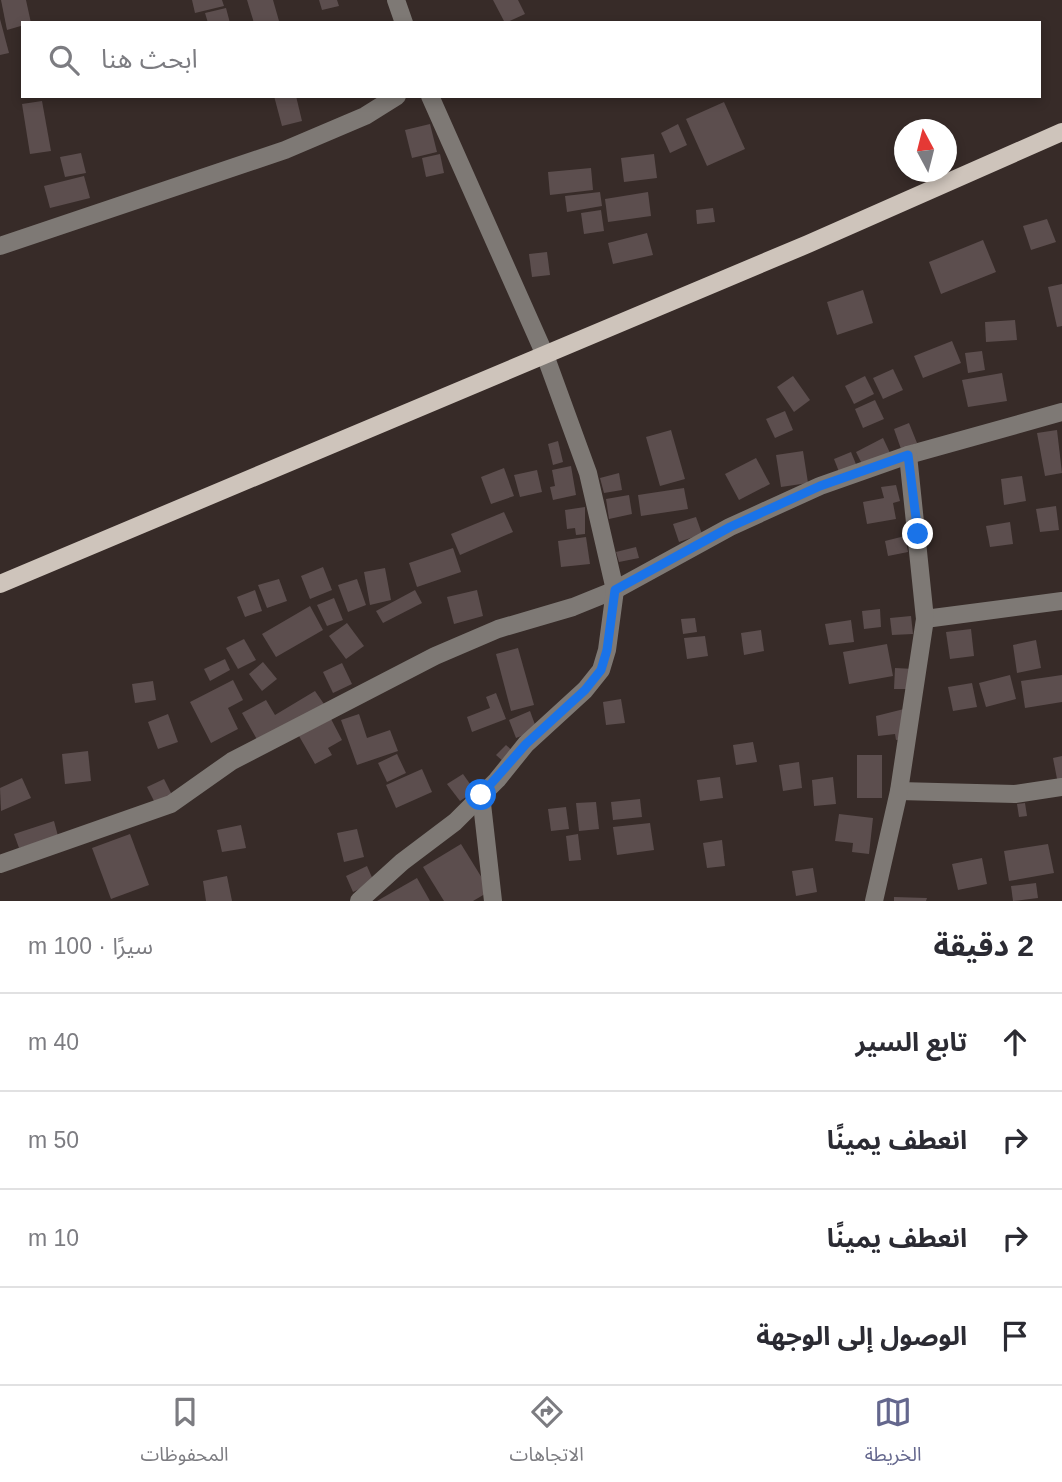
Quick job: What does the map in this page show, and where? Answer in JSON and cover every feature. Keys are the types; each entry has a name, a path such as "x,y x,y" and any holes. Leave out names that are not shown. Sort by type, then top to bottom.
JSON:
{"main road":[{"path":"0,584 545,355 1062,132"}],"street":[{"path":"396,0 403,21"},
{"path":"0,246 285,150 365,116 394,98"},
{"path":"359,901 402,862 455,822 526,744 585,690 601,670 607,650 615,590 588,473 545,355 431,98"},
{"path":"0,864 171,804 232,761 435,656 498,629 573,607 615,590 730,527 820,486 908,455 1062,412"},
{"path":"874,901 900,791 925,620 908,455"},
{"path":"925,620 1021,609 1062,601"},
{"path":"900,791 1015,794 1062,787"},
{"path":"481,795 493,901"}],"building":[{"path":"1,0 26,0 31,21 21,21 21,26 7,30"},
{"path":"192,0 222,0 224,6 195,13"},
{"path":"247,0 273,0 279,21 253,21"},
{"path":"319,0 337,0 339,6 322,10"},
{"path":"493,0 518,0 525,14 504,21"},
{"path":"226,8 229,21 207,21 205,13"},
{"path":"0,19 9,53 0,55"},
{"path":"275,98 296,98 302,121 282,126"},
{"path":"42,101 51,151 30,154 22,104"},
{"path":"724,102 745,149 707,166 686,119"},
{"path":"430,124 437,152 412,158 405,130"},
{"path":"678,124 687,145 670,153 661,133"},
{"path":"81,153 86,173 65,177 60,157"},
{"path":"440,154 444,173 426,177 422,158"},
{"path":"654,154 657,178 624,182 621,158"},
{"path":"591,168 593,190 550,195 548,172"},
{"path":"84,176 90,198 50,208 44,186"},
{"path":"600,192 602,206 567,212 565,196"},
{"path":"648,192 651,216 608,222 605,199"},
{"path":"713,208 715,222 697,224 696,210"},
{"path":"601,210 604,231 584,234 581,213"},
{"path":"1047,219 1056,242 1031,250 1023,226"},
{"path":"647,233 653,255 613,264 608,243"},
{"path":"983,240 996,272 941,294 929,262"},
{"path":"547,252 550,275 532,277 529,254"},
{"path":"1062,284 1062,326 1057,327 1048,287"},
{"path":"863,290 873,323 837,335 827,302"},
{"path":"1015,320 1017,340 986,342 985,322"},
{"path":"952,341 961,363 923,378 914,356"},
{"path":"982,351 985,370 968,373 965,353"},
{"path":"893,369 903,390 883,399 873,378"},
{"path":"1002,373 1007,401 968,407 962,380"},
{"path":"793,376 810,400 794,412 777,387"},
{"path":"865,376 874,394 854,404 845,386"},
{"path":"875,400 884,419 863,428 855,409"},
{"path":"785,411 793,430 775,438 766,419"},
{"path":"909,423 917,443 901,449 894,429"},
{"path":"671,430 685,479 660,486 646,437"},
{"path":"1057,430 1062,473 1045,476 1037,433"},
{"path":"883,438 891,455 864,468 856,452"},
{"path":"558,441 563,462 553,465 548,444"},
{"path":"803,451 808,483 781,487 776,455"},
{"path":"851,452 858,469 841,477 834,459"},
{"path":"756,458 770,484 739,500 725,474"},
{"path":"571,466 576,495 553,500 550,487 555,486 552,470"},
{"path":"504,468 514,496 491,504 481,477"},
{"path":"537,470 542,492 520,497 514,475"},
{"path":"619,473 622,490 604,493 600,478"},
{"path":"1022,476 1026,501 1004,505 1001,479"},
{"path":"896,485 900,501 893,503 896,519 867,524 863,502 884,498 881,487"},
{"path":"684,488 688,509 641,516 638,495"},
{"path":"629,495 632,514 609,519 606,499"},
{"path":"1056,506 1059,530 1040,532 1036,509"},
{"path":"585,507 585,534 576,535 575,528 567,529 565,510"},
{"path":"504,512 513,532 460,555 451,534"},
{"path":"696,517 702,534 679,542 673,524"},
{"path":"1010,522 1013,544 990,547 986,526"},
{"path":"905,536 908,552 888,556 885,541"},
{"path":"586,537 590,564 561,567 558,541"},
{"path":"636,547 639,558 619,562 616,552"},
{"path":"453,548 461,572 417,587 409,563"},
{"path":"323,567 332,590 310,599 301,576"},
{"path":"385,568 391,600 370,605 364,572"},
{"path":"279,579 287,601 267,608 258,585"},
{"path":"357,579 366,605 348,612 338,585"},
{"path":"255,590 262,611 245,617 237,597"},
{"path":"415,590 422,603 383,623 376,611"},
{"path":"477,590 483,616 454,624 447,597"},
{"path":"334,598 343,620 327,626 317,605"},
{"path":"310,606 323,630 276,657 262,634"},
{"path":"880,609 881,627 864,629 862,611"},
{"path":"911,616 913,634 892,635 890,618"},
{"path":"695,618 697,632 683,634 681,619"},
{"path":"851,620 854,642 829,645 825,624"},
{"path":"347,623 364,646 346,659 329,636"},
{"path":"971,629 974,656 950,659 946,632"},
{"path":"761,630 764,651 744,655 741,633"},
{"path":"705,636 708,656 687,659 684,638"},
{"path":"244,639 256,660 238,669 226,648"},
{"path":"1036,640 1041,668 1017,673 1013,645"},
{"path":"887,644 893,676 849,684 843,652"},
{"path":"518,648 534,705 511,711 496,654"},
{"path":"225,659 230,670 210,681 204,669"},
{"path":"263,662 277,679 262,691 249,674"},
{"path":"342,663 352,684 333,693 323,672"},
{"path":"895,668 914,669 912,689 894,689"},
{"path":"1010,675 1016,699 986,707 979,683"},
{"path":"1062,675 1062,702 1025,708 1021,681"},
{"path":"233,680 243,700 228,708 238,729 211,743 190,702"},
{"path":"153,681 156,700 135,703 132,684"},
{"path":"972,683 977,707 953,711 948,687"},
{"path":"315,691 324,704 259,743 242,713 266,700 275,715"},
{"path":"496,693 506,719 472,732 467,717 490,708 486,697"},
{"path":"621,699 625,723 606,725 603,702"},
{"path":"904,709 904,739 896,740 895,734 878,736 876,716"},
{"path":"530,711 537,730 516,738 509,720"},
{"path":"168,714 178,742 158,749 148,722"},
{"path":"359,714 367,738 390,730 398,751 357,765 341,720"},
{"path":"331,719 342,740 328,748 332,755 315,764 299,736"},
{"path":"753,742 757,762 736,765 733,745"},
{"path":"506,745 515,753 505,763 496,755"},
{"path":"88,751 91,781 65,784 62,754"},
{"path":"397,754 406,773 387,782 378,763"},
{"path":"857,755 882,755 882,798 857,798"},
{"path":"1062,756 1062,783 1058,784 1053,758"},
{"path":"799,762 802,788 783,791 779,765"},
{"path":"422,769 432,792 396,808 386,785"},
{"path":"463,774 475,791 460,801 447,784"},
{"path":"720,777 723,798 700,801 697,780"},
{"path":"833,777 836,804 814,806 812,780"},
{"path":"22,778 31,798 1,811 0,788"},
{"path":"164,779 172,795 155,803 147,787"},
{"path":"640,799 642,817 613,820 611,802"},
{"path":"596,802 599,829 579,831 576,803"},
{"path":"1025,803 1027,816 1019,817 1017,804"},
{"path":"566,807 569,829 551,831 548,809"},
{"path":"839,814 873,818 869,854 852,852 853,843 835,841"},
{"path":"54,821 58,836 19,848 14,834"},
{"path":"650,823 654,850 617,855 613,827"},
{"path":"241,825 246,848 222,852 217,830"},
{"path":"357,829 364,857 344,862 337,833"},
{"path":"130,834 149,885 111,899 92,848"},
{"path":"578,834 581,860 569,861 566,836"},
{"path":"722,840 725,866 707,868 703,843"},
{"path":"461,844 490,891 473,901 444,901 423,867"},
{"path":"1048,844 1054,873 1009,881 1004,851"},
{"path":"982,858 987,884 958,890 952,864"},
{"path":"367,866 374,882 353,892 346,876"},
{"path":"813,868 817,892 796,896 792,871"},
{"path":"227,876 232,901 206,901 203,881"},
{"path":"417,878 430,901 377,901"},
{"path":"1036,883 1038,898 1013,901 1011,886"},
{"path":"894,897 927,898 926,901 894,901"}],"route":[{"path":"481,795 526,744 585,690 601,670 607,650 615,590 730,527 820,486 908,455 918,534"}]}
